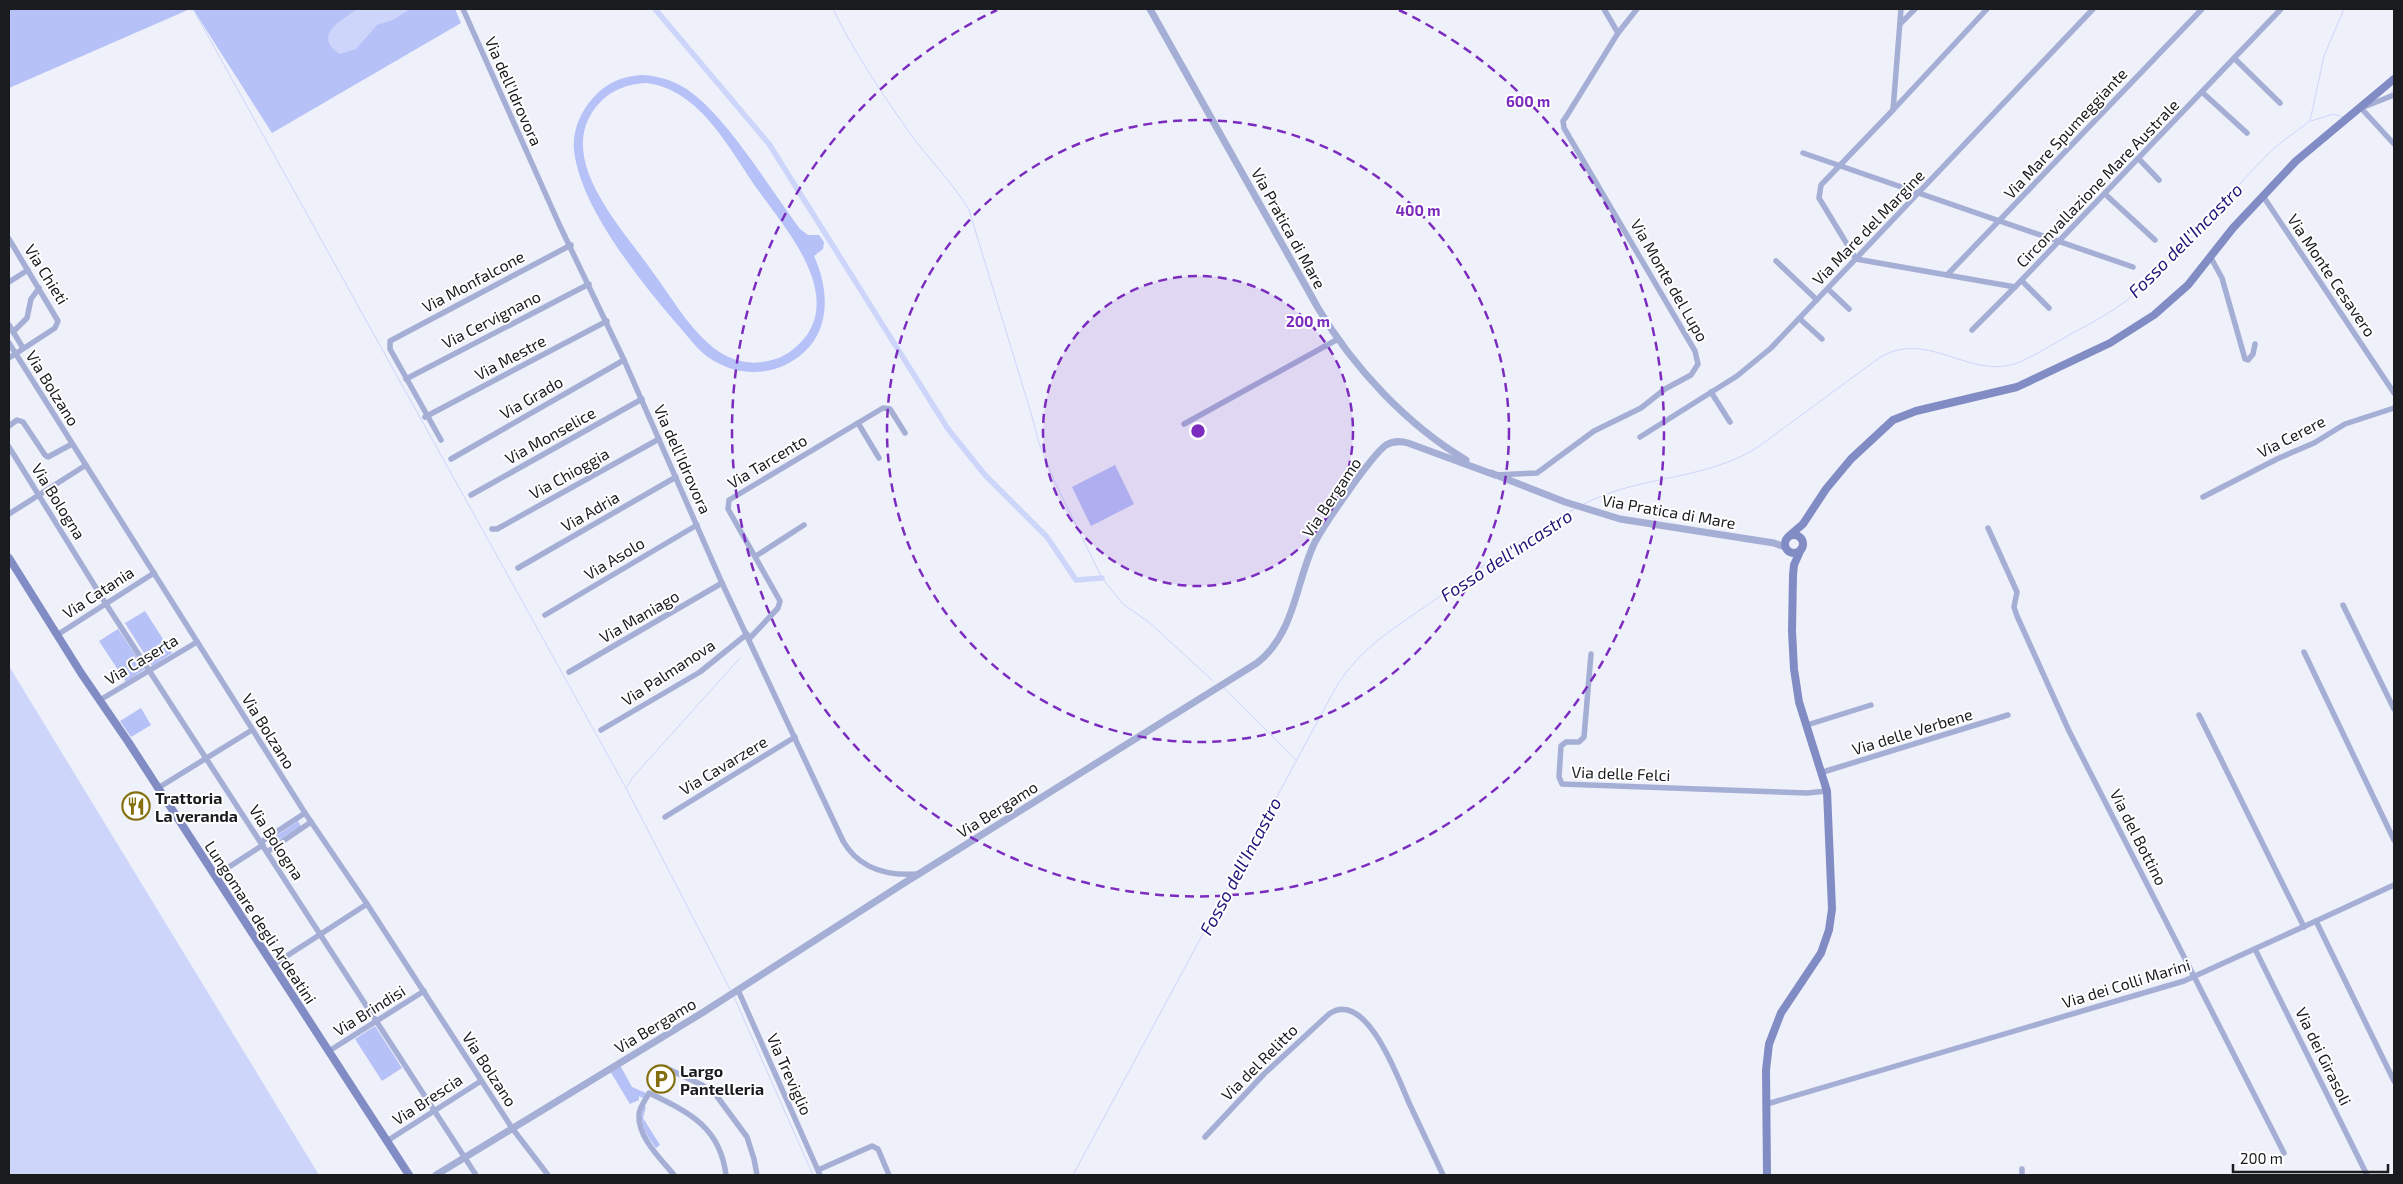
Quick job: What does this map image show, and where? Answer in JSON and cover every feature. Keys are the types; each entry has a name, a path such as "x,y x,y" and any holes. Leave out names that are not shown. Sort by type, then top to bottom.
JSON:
{"main road":[{"path":"1788,543 1840,472 1877,433 1893,420 1916,411 2013,388 2102,347 2154,315 2182,291 2211,258 2233,228 2296,161 2394,79"},
{"path":"1794,566 1801,549 1803,524"},
{"path":"1788,543 1795,535 1801,540"},
{"path":"1788,543 1794,553 1801,549"},
{"path":"1767,1175 1767,1056 1774,1029 1781,1013 1816,962 1825,944 1831,923 1832,900 1827,790 1797,692 1793,661 1792,613 1794,566 1788,543"},
{"name":"Lungomare degli Ardeatini","path":"9,558 57,635 409,1175"}],"street":[{"name":"Via dell'Idrovora","path":"463,9 607,321 722,583 841,838 852,855 866,865 878,870 898,874 917,874"},
{"name":"Via Pratica di Mare","path":"1150,9 1318,308 1338,339 1382,390 1421,427 1461,457 1495,475 1565,502 1628,520 1774,543 1788,543"},
{"path":"1604,9 1618,34"},
{"name":"Via Monte del Lupo","path":"1495,475 1537,473 1594,431 1641,408 1665,389 1694,372 1698,364 1695,351 1564,128 1566,117 1618,34 1637,9"},
{"path":"1893,110 1901,9"},
{"path":"1900,24 1914,9"},
{"path":"1856,259 1818,194 1821,185 1987,9"},
{"name":"Via Mare del Margine","path":"1640,437 1758,360 1920,193 2093,9"},
{"name":"Via Mare Spumeggiante","path":"1947,275 2202,9"},
{"name":"Circonvallazione Mare Australe","path":"1856,259 2015,287 2281,9"},
{"path":"2234,58 2280,103"},
{"path":"2202,92 2246,133"},
{"path":"2394,95 2361,108 2394,144"},
{"path":"1804,153 2132,267"},
{"path":"2139,159 2159,180"},
{"path":"2105,194 2155,240"},
{"name":"Via Monte Cesavero","path":"2263,196 2394,393"},
{"name":"Via Chieti","path":"9,358 55,328 58,322 57,316 10,242"},
{"name":"Via Monfalcone","path":"406,379 389,344 392,340 571,245"},
{"path":"2211,258 2222,278 2245,359 2248,360 2251,357 2255,344"},
{"path":"1776,261 1817,300"},
{"path":"9,282 28,270"},
{"path":"2022,281 2049,308"},
{"name":"Via Cervignano","path":"406,379 589,284"},
{"path":"1972,330 2015,287"},
{"path":"13,332 27,318 31,299 39,288"},
{"path":"1828,289 1849,309"},
{"path":"1800,318 1822,339"},
{"name":"Via Mestre","path":"426,417 607,321"},
{"path":"9,325 23,348"},
{"path":"1184,424 1338,339"},
{"name":"Via Bolzano","path":"9,343 305,814 367,904 512,1128 548,1175"},
{"name":"Via Grado","path":"451,459 624,360"},
{"path":"406,379 426,417 441,440"},
{"path":"1711,392 1730,422"},
{"name":"Via Monselice","path":"471,495 642,399"},
{"name":"Via Tarcento","path":"748,637 780,603 756,556 728,509 729,500 888,407 904,433"},
{"name":"Via Cerere","path":"2203,497 2272,462 2311,445 2345,424 2394,408"},
{"path":"9,426 17,420 23,422 48,457 72,444"},
{"path":"858,423 879,458"},
{"name":"Via Chioggia","path":"492,529 505,524 659,439"},
{"name":"Via Bergamo","path":"436,1175 738,990 917,874 1262,659 1277,641 1288,622 1312,549 1322,528 1373,460 1387,445 1394,442 1408,443 1495,475"},
{"name":"Via Bologna","path":"9,447 106,604 476,1175"},
{"path":"9,514 86,465"},
{"name":"Via Adria","path":"518,568 676,477"},
{"name":"Via Asolo","path":"545,615 697,525"},
{"path":"756,556 804,525"},
{"name":"Via del Bottino","path":"1988,528 2017,591 2014,609 2021,627 2069,731 2284,1153"},
{"name":"Via Catania","path":"57,635 154,573"},
{"name":"Via Maniago","path":"569,672 722,583"},
{"path":"2343,605 2394,709"},
{"name":"Via Palmanova","path":"601,730 700,672 748,637"},
{"name":"Via Caserta","path":"100,700 197,642"},
{"path":"2304,652 2394,840"},
{"name":"Via delle Felci","path":"1590,654 1584,737 1578,742 1567,742 1562,746 1558,777 1562,784 1807,793 1827,790"},
{"path":"1806,725 1871,705"},
{"name":"Via delle Verbene","path":"1823,772 2008,715"},
{"path":"2199,715 2304,927"},
{"path":"158,788 252,730"},
{"name":"Via Cavarzere","path":"665,817 795,737"},
{"path":"215,876 305,814"},
{"path":"268,852 311,822"},
{"name":"Via dei Colli Marini","path":"1767,1104 2194,977 2394,885"},
{"path":"273,964 367,904"},
{"path":"2316,921 2394,1081"},
{"name":"Via dei Girasoli","path":"2256,949 2367,1175"},
{"name":"Via Treviglio","path":"738,990 819,1172 872,1146 878,1149 889,1175"},
{"name":"Via Brindisi","path":"329,1051 424,991"},
{"name":"Via del Relitto","path":"1205,1137 1264,1074 1329,1014 1336,1010 1345,1010 1357,1015 1377,1036 1443,1175"},
{"path":"666,1068 716,1095 747,1137 754,1159 756,1175"},
{"name":"Via Brescia","path":"387,1142 481,1080"},
{"path":"674,1175 650,1146 642,1130 639,1112 649,1093 690,1114 705,1127 720,1151 726,1175"}],"shaded area":[{"path":"9,9 190,9 9,88"},
{"path":"193,9 455,9 461,23 272,133"},
{"path":"357,9 410,9 393,20 377,25 356,49 340,54 332,47 329,35 337,24"},
{"path":"642,75 669,80 692,93 721,121 735,138 800,229 808,235 819,235 824,242 823,249 814,256 824,290 824,314 821,325 817,336 810,346 789,363 765,371 739,371 726,367 703,354 646,287 599,219 587,195 579,172 574,150 574,136 578,122 585,109 603,88 615,81","holes":["646,83 665,88 682,97 698,109 712,124 795,242 806,262 814,283 817,303 813,323 802,341 794,349 779,358 755,363 734,359 715,349 686,318 611,216 598,195 583,152 584,131 593,111 610,94 623,87"]},
{"path":"1115,465 1134,504 1091,526 1072,487"},
{"path":"145,611 172,653 152,666 125,623"},
{"path":"118,629 145,669 126,682 99,641"},
{"path":"9,666 319,1175 9,1175"},
{"path":"141,708 151,725 131,737 120,721"},
{"path":"298,821 301,826 270,846 267,842"},
{"path":"375,1026 402,1068 382,1081 355,1039"},
{"path":"620,1065 632,1087 646,1093 643,1098 639,1096 639,1100 630,1104 610,1071"},
{"path":"644,1106 646,1107 643,1118 660,1145 656,1148 644,1128 642,1112"}],"waterway":[{"path":"193,9 626,788 730,989"},
{"path":"655,9 769,144 948,429 985,475 1047,537 1076,580 1102,578"},
{"path":"833,9 859,56 888,102 916,142 955,189 969,210 1039,443 1054,480 1102,578 1123,604 1150,623 1213,681"},
{"name":"Fosso dell'Incastro","path":"1584,504 1627,488 1694,472 1738,458 1758,447 1879,358 1897,350 1933,351 1986,366 2004,366 2028,358 2114,309 2138,291 2173,258 2271,151 2310,121 2324,56 2344,9"},
{"path":"2390,94 2394,89"},
{"path":"2311,121 2333,114 2343,117"},
{"name":"Fosso dell'Incastro","path":"1073,1175 1335,689 1345,674 1382,637 1506,550 1576,508"},
{"path":"627,787 633,777 740,658"},
{"path":"1225,689 1295,759"},
{"path":"734,997 813,1175"}],"place":[{"name":"Trattoria La veranda","path":"136,806"},
{"name":"Largo Pantelleria","path":"661,1079"}]}
